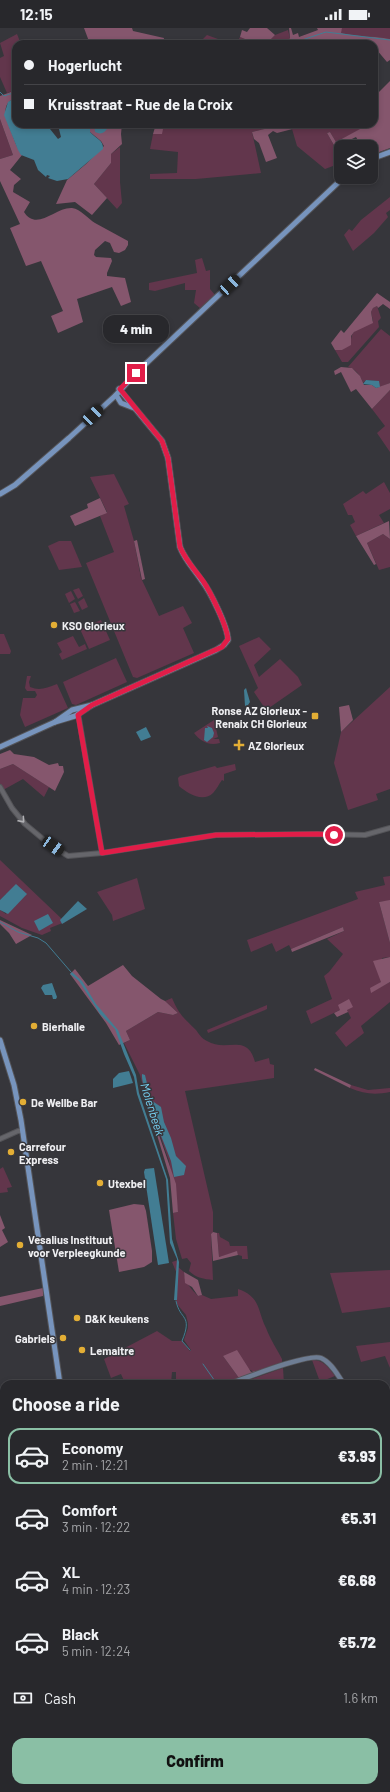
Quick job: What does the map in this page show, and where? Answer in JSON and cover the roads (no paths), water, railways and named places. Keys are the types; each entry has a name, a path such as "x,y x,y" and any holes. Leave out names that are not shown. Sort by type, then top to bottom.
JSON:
{"main road":[{"path":"378,156 390,152"},
{"path":"0,494 8,490 25,476 116,395 120,389 337,184"},
{"path":"1,745 55,722 75,716 92,705 222,647 228,642 227,630 207,587 184,556 180,547 166,448 120,389"},
{"path":"116,395 120,402 136,409"},
{"path":"123,404 129,400"},
{"path":"55,722 72,710 92,705"},
{"path":"0,1040 15,1089 23,1131 59,1380"},
{"path":"241,1380 287,1364 315,1357 323,1359 330,1365 341,1380"}],"street":[{"path":"72,710 70,716 75,716"},
{"path":"72,710 75,716 102,853"},
{"path":"0,787 12,808 25,824 65,854 76,856 216,835 365,835 390,828"},
{"path":"0,1139 18,1131 23,1131"}],"water":[{"path":"12,100 12,128 51,128 58,139 61,137 59,128 90,128 90,132 101,141 103,149 68,179 57,181 48,178 50,176 47,175 46,177 38,170 34,160 21,155 18,150 4,115 8,102"},
{"path":"94,128 108,128 106,131 101,133 95,132"},
{"path":"366,380 379,381 380,387 376,388 372,385 363,384"},
{"path":"246,688 250,702 245,706 244,690"},
{"path":"207,726 212,728 214,733 213,737 207,742 204,740 205,728 208,728"},
{"path":"146,727 151,737 141,741 136,732"},
{"path":"16,884 27,894 8,914 0,910 0,900"},
{"path":"78,901 87,909 62,924 60,920"},
{"path":"48,914 53,923 39,931 34,921"},
{"path":"72,972 82,981 96,1004 118,1030 136,1075 139,1093 168,1180 172,1239 179,1262 177,1300 174,1300 177,1259 170,1243 166,1179 137,1094 134,1077 115,1029 100,1014 79,981 70,974"},
{"path":"52,983 57,997 56,999 53,999 52,995 45,995 41,988 43,985"},
{"path":"129,1071 133,1083 113,1088 113,1079 119,1073"},
{"path":"142,1074 145,1075 151,1100 161,1107 164,1122 171,1138 176,1156 186,1166 184,1175 174,1177 171,1161 154,1118 155,1114 146,1095"},
{"path":"154,1168 169,1263 158,1265 144,1172 145,1169"}],"waterway":[{"path":"302,40 326,32 390,40"},
{"path":"0,92 4,96 12,93"},
{"name":"Molenbeek","path":"0,922 18,932 38,938 46,943 71,972"},
{"name":"Molenbeek","path":"176,1301 186,1322 182,1341 190,1350"},
{"name":"Molenbeek","path":"203,1364 214,1380"}],"place":[{"name":"KSO Glorieux","path":"54,625"},
{"name":"Ronse AZ Glorieux - Renaix CH Glorieux","path":"315,716"},
{"name":"AZ Glorieux","path":"239,745"},
{"name":"Bierhalle","path":"34,1026"},
{"name":"De Wellbe Bar","path":"23,1102"},
{"name":"Carrefour Express","path":"11,1152"},
{"name":"Utexbel","path":"100,1183"},
{"name":"Vesalius Instituut voor Verpleegkunde","path":"20,1245"},
{"name":"D&K keukens","path":"77,1318"},
{"name":"Gabriels","path":"63,1338"},
{"name":"Lemaitre","path":"82,1350"}]}
